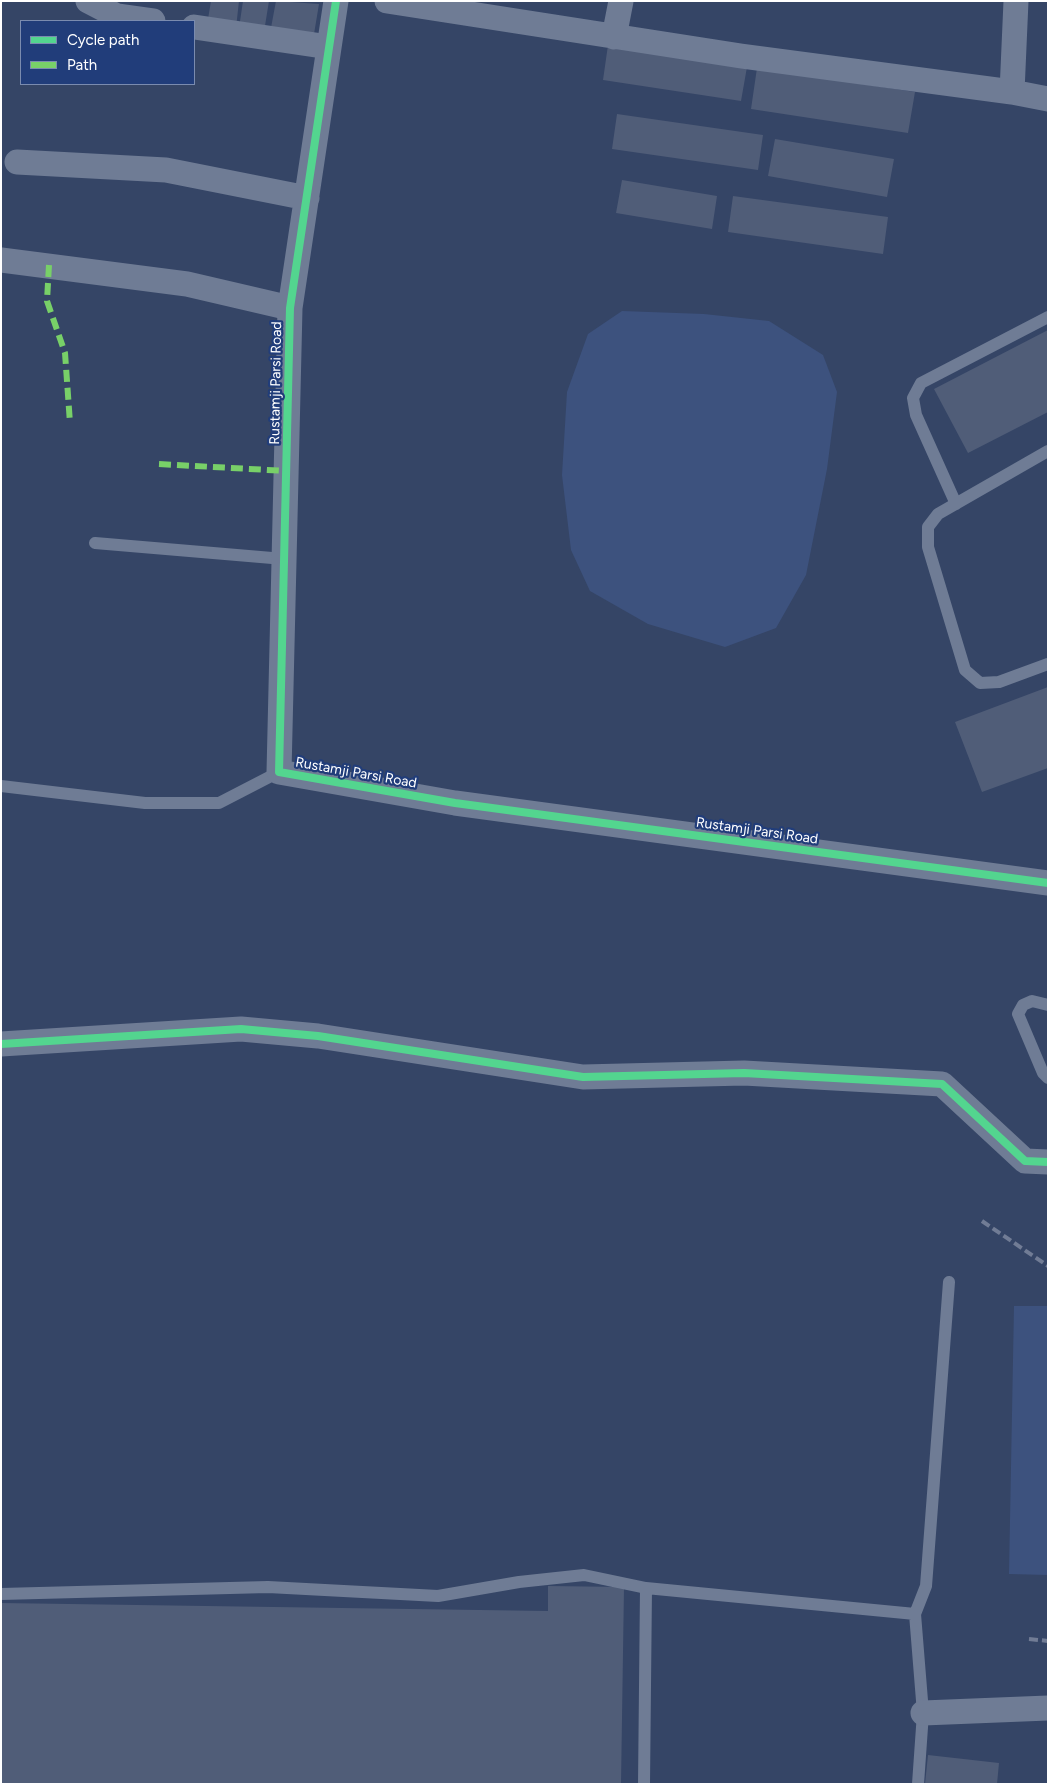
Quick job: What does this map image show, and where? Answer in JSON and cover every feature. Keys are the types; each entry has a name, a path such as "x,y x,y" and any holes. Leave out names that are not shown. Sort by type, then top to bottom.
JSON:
{"street":[{"path":"88,1 117,16 146,20"},
{"name":"Rustamji Parsi Road","path":"336,1 290,308 279,772 455,802 1048,883"},
{"path":"387,1 514,11 614,37 1012,92 1048,100"},
{"path":"614,37 621,1"},
{"path":"1012,92 1016,1"},
{"path":"195,27 329,47"},
{"path":"17,162 166,170 307,198"},
{"path":"1,260 187,284 290,308"},
{"path":"1,1044 241,1028 318,1036 583,1077 744,1074 942,1084 1024,1161 1048,1162"},
{"path":"923,1713 1048,1708"}],"lane":[{"path":"956,504 916,415 913,398 921,383 1048,316"},
{"path":"1048,450 938,514 928,527 928,547 966,670 980,683 999,682 1048,664"},
{"path":"94,543 284,559"},
{"name":"Rustamji Parsi Road","path":"1,786 145,802 219,802 279,772"},
{"path":"1048,1005 1032,1001 1023,1005 1018,1014 1043,1073 1048,1078"},
{"path":"918,1784 923,1713 915,1614 926,1586 948,1282"},
{"path":"1,1594 268,1587 438,1596 519,1582 584,1575 646,1588 915,1614"},
{"path":"644,1784 646,1588"}],"water":[{"path":"622,311 704,314 769,321 823,355 837,392 827,469 806,575 776,628 725,647 648,624 590,591 571,550 562,475 567,392 588,334"},
{"path":"1014,1306 1048,1306 1048,1575 1009,1574"}],"building":[{"path":"211,1 239,1 236,28 207,25"},
{"path":"243,1 269,1 264,32 239,28"},
{"path":"276,1 319,4 313,40 270,33"},
{"path":"608,45 747,67 741,101 603,80"},
{"path":"757,68 915,92 908,133 751,109"},
{"path":"617,114 763,135 758,170 612,149"},
{"path":"775,139 894,159 887,197 768,176"},
{"path":"622,180 717,196 712,229 616,213"},
{"path":"733,196 888,217 883,254 728,232"},
{"path":"1048,330 1048,412 968,453 934,389"},
{"path":"1048,687 1048,768 982,792 955,722"},
{"path":"548,1586 624,1587 621,1784 1,1783 1,1603 548,1611"},
{"path":"928,1755 999,1763 997,1784 925,1784"}],"railway":[{"path":"982,1221 1048,1266"},
{"path":"1029,1639 1048,1641"}],"marked path":[{"path":"49,265 47,301 65,353 70,423"},
{"path":"159,464 287,471"}],"cycle path":[{"path":"336,1 290,308 279,772 455,803 1048,883"},
{"path":"1,1044 241,1029 318,1036 583,1077 744,1073 942,1084 1025,1161 1048,1162"}]}
